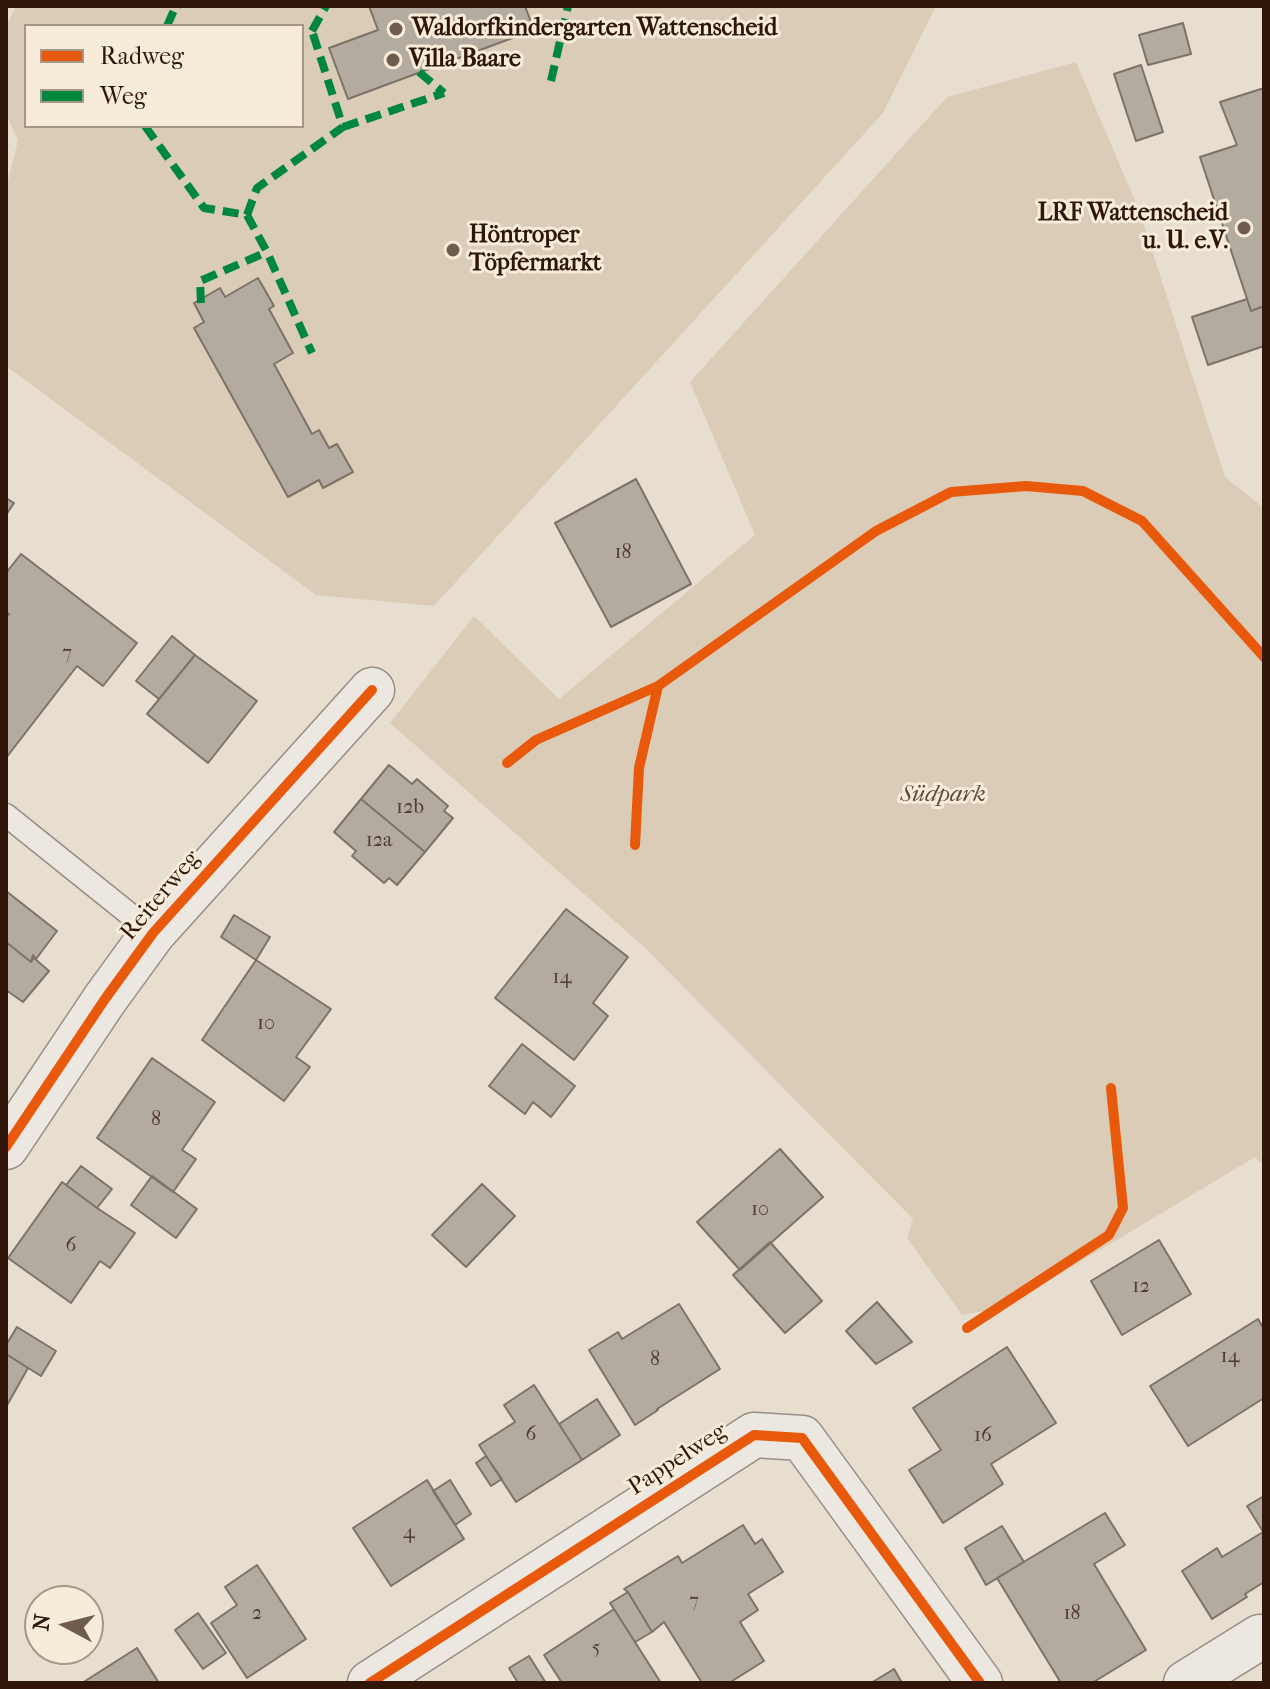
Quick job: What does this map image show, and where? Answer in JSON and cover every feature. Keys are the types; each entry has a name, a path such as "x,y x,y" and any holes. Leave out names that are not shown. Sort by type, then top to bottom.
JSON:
{"street":[{"name":"Reiterweg","path":"6,1147 153,933 372,690"},
{"name":"Pappelweg","path":"370,1683 754,1435 802,1438 980,1683"},
{"path":"1186,1683 1260,1637"}],"lane":[{"path":"6,815 153,933"}],"green space":[{"path":"16,6 936,6 883,113 434,606 316,595 6,366 6,188 18,140 6,114 6,27"},
{"name":"Südpark","path":"1076,62 1139,210 1225,477 1264,508 1264,1166 1255,1157 1005,1307 962,1315 907,1238 913,1219 643,946 390,723 474,616 559,699 755,535 690,382 947,97"}],"building":[{"name":"Villa Baare","path":"369,6 525,6 534,30 348,99 329,48 378,30"},
{"path":"1183,23 1191,54 1148,65 1139,35"},
{"path":"1141,65 1163,132 1136,141 1114,74"},
{"name":"LRF Wattenscheid u. U. e.V.","path":"1264,88 1264,306 1251,311 1200,157 1237,145 1220,102"},
{"path":"258,278 274,306 269,309 293,353 274,364 312,434 319,430 329,448 337,444 353,472 323,488 319,480 288,497 194,328 204,322 194,303 220,288 225,297"},
{"path":"1247,299 1251,311 1264,306 1264,346 1208,365 1192,317"},
{"path":"636,479 691,584 611,627 555,523"},
{"path":"6,498 14,503 6,515"},
{"path":"21,554 137,643 103,686 77,666 6,758 6,618 9,614 6,612 6,573"},
{"path":"172,636 195,655 159,699 136,681"},
{"path":"195,655 257,701 208,763 147,714"},
{"path":"389,765 412,784 417,779 448,806 444,811 453,818 425,852 361,799"},
{"path":"361,799 425,852 397,885 389,878 384,883 352,856 356,851 334,832"},
{"path":"6,891 57,931 36,959 33,955 31,962 6,942"},
{"path":"566,909 628,957 593,1003 608,1016 574,1060 495,998"},
{"path":"234,915 270,937 256,960 221,937"},
{"path":"6,942 31,962 34,958 49,971 23,1002 6,990"},
{"path":"256,960 331,1009 296,1057 310,1067 284,1101 202,1040"},
{"path":"522,1044 575,1086 551,1117 533,1102 525,1114 489,1086"},
{"path":"152,1058 215,1102 182,1150 196,1159 173,1192 97,1138"},
{"path":"780,1149 823,1197 740,1270 697,1222"},
{"path":"81,1166 112,1189 97,1208 66,1185"},
{"path":"152,1176 197,1209 176,1238 131,1205"},
{"path":"62,1182 135,1233 110,1268 100,1261 71,1303 8,1258"},
{"path":"482,1184 515,1216 466,1267 432,1235"},
{"path":"1159,1240 1191,1294 1122,1335 1091,1281"},
{"path":"770,1242 822,1301 785,1333 733,1275"},
{"path":"877,1302 912,1342 876,1364 846,1331"},
{"path":"679,1304 720,1369 635,1425 589,1350 618,1332 622,1339"},
{"path":"1258,1319 1264,1329 1264,1398 1188,1446 1150,1386"},
{"path":"17,1327 56,1351 41,1376 6,1354 6,1345"},
{"path":"1007,1347 1056,1423 991,1464 1003,1484 943,1523 909,1470 941,1450 913,1408"},
{"path":"6,1354 28,1368 6,1407"},
{"path":"534,1385 582,1460 516,1502 479,1445 515,1422 504,1405"},
{"path":"597,1399 620,1435 582,1460 559,1424"},
{"path":"486,1456 502,1479 491,1486 476,1463"},
{"path":"427,1480 464,1539 391,1586 353,1528"},
{"path":"450,1480 471,1514 455,1525 433,1491"},
{"path":"1264,1496 1264,1533 1247,1506"},
{"path":"1105,1513 1125,1545 1094,1564 1146,1650 1092,1683 1061,1683 997,1578"},
{"path":"743,1525 755,1544 762,1539 783,1572 748,1594 758,1610 740,1622 764,1661 729,1683 702,1683 664,1622 652,1632 624,1589 678,1556 682,1563"},
{"path":"1002,1526 1024,1562 986,1585 965,1548"},
{"path":"1263,1532 1264,1582 1212,1619 1182,1571 1217,1548 1222,1557"},
{"path":"257,1565 306,1639 247,1678 211,1623 237,1605 225,1587"},
{"path":"628,1592 652,1632 635,1642 610,1603"},
{"path":"614,1609 661,1683 562,1683 544,1655"},
{"path":"198,1613 226,1653 203,1669 175,1630"},
{"path":"137,1648 159,1683 82,1683"},
{"path":"529,1656 546,1683 518,1683 509,1668"},
{"path":"894,1669 902,1683 871,1683"}],"marked path":[{"path":"168,24 179,6"},
{"path":"312,31 326,6"},
{"path":"551,81 568,6"},
{"path":"247,215 257,188 343,127 313,34"},
{"path":"419,72 444,93"},
{"path":"343,127 444,93"},
{"path":"146,128 204,208 247,215 312,353"},
{"path":"201,303 200,281 267,252"}],"cycle path":[{"path":"507,763 536,740 658,686 876,531 951,492 1026,486 1083,491 1142,521 1264,657"},
{"path":"635,845 639,768 658,686"},
{"path":"6,1147 153,933 372,690"},
{"path":"967,1328 1109,1235 1123,1208 1111,1088"},
{"path":"370,1683 754,1435 802,1438 980,1683"}],"place":[{"name":"Waldorfkindergarten Wattenscheid","path":"396,29"},
{"name":"Villa Baare","path":"393,60"},
{"name":"LRF Wattenscheid u. U. e.V.","path":"1244,228"},
{"name":"Höntroper Töpfermarkt","path":"453,250"}]}
